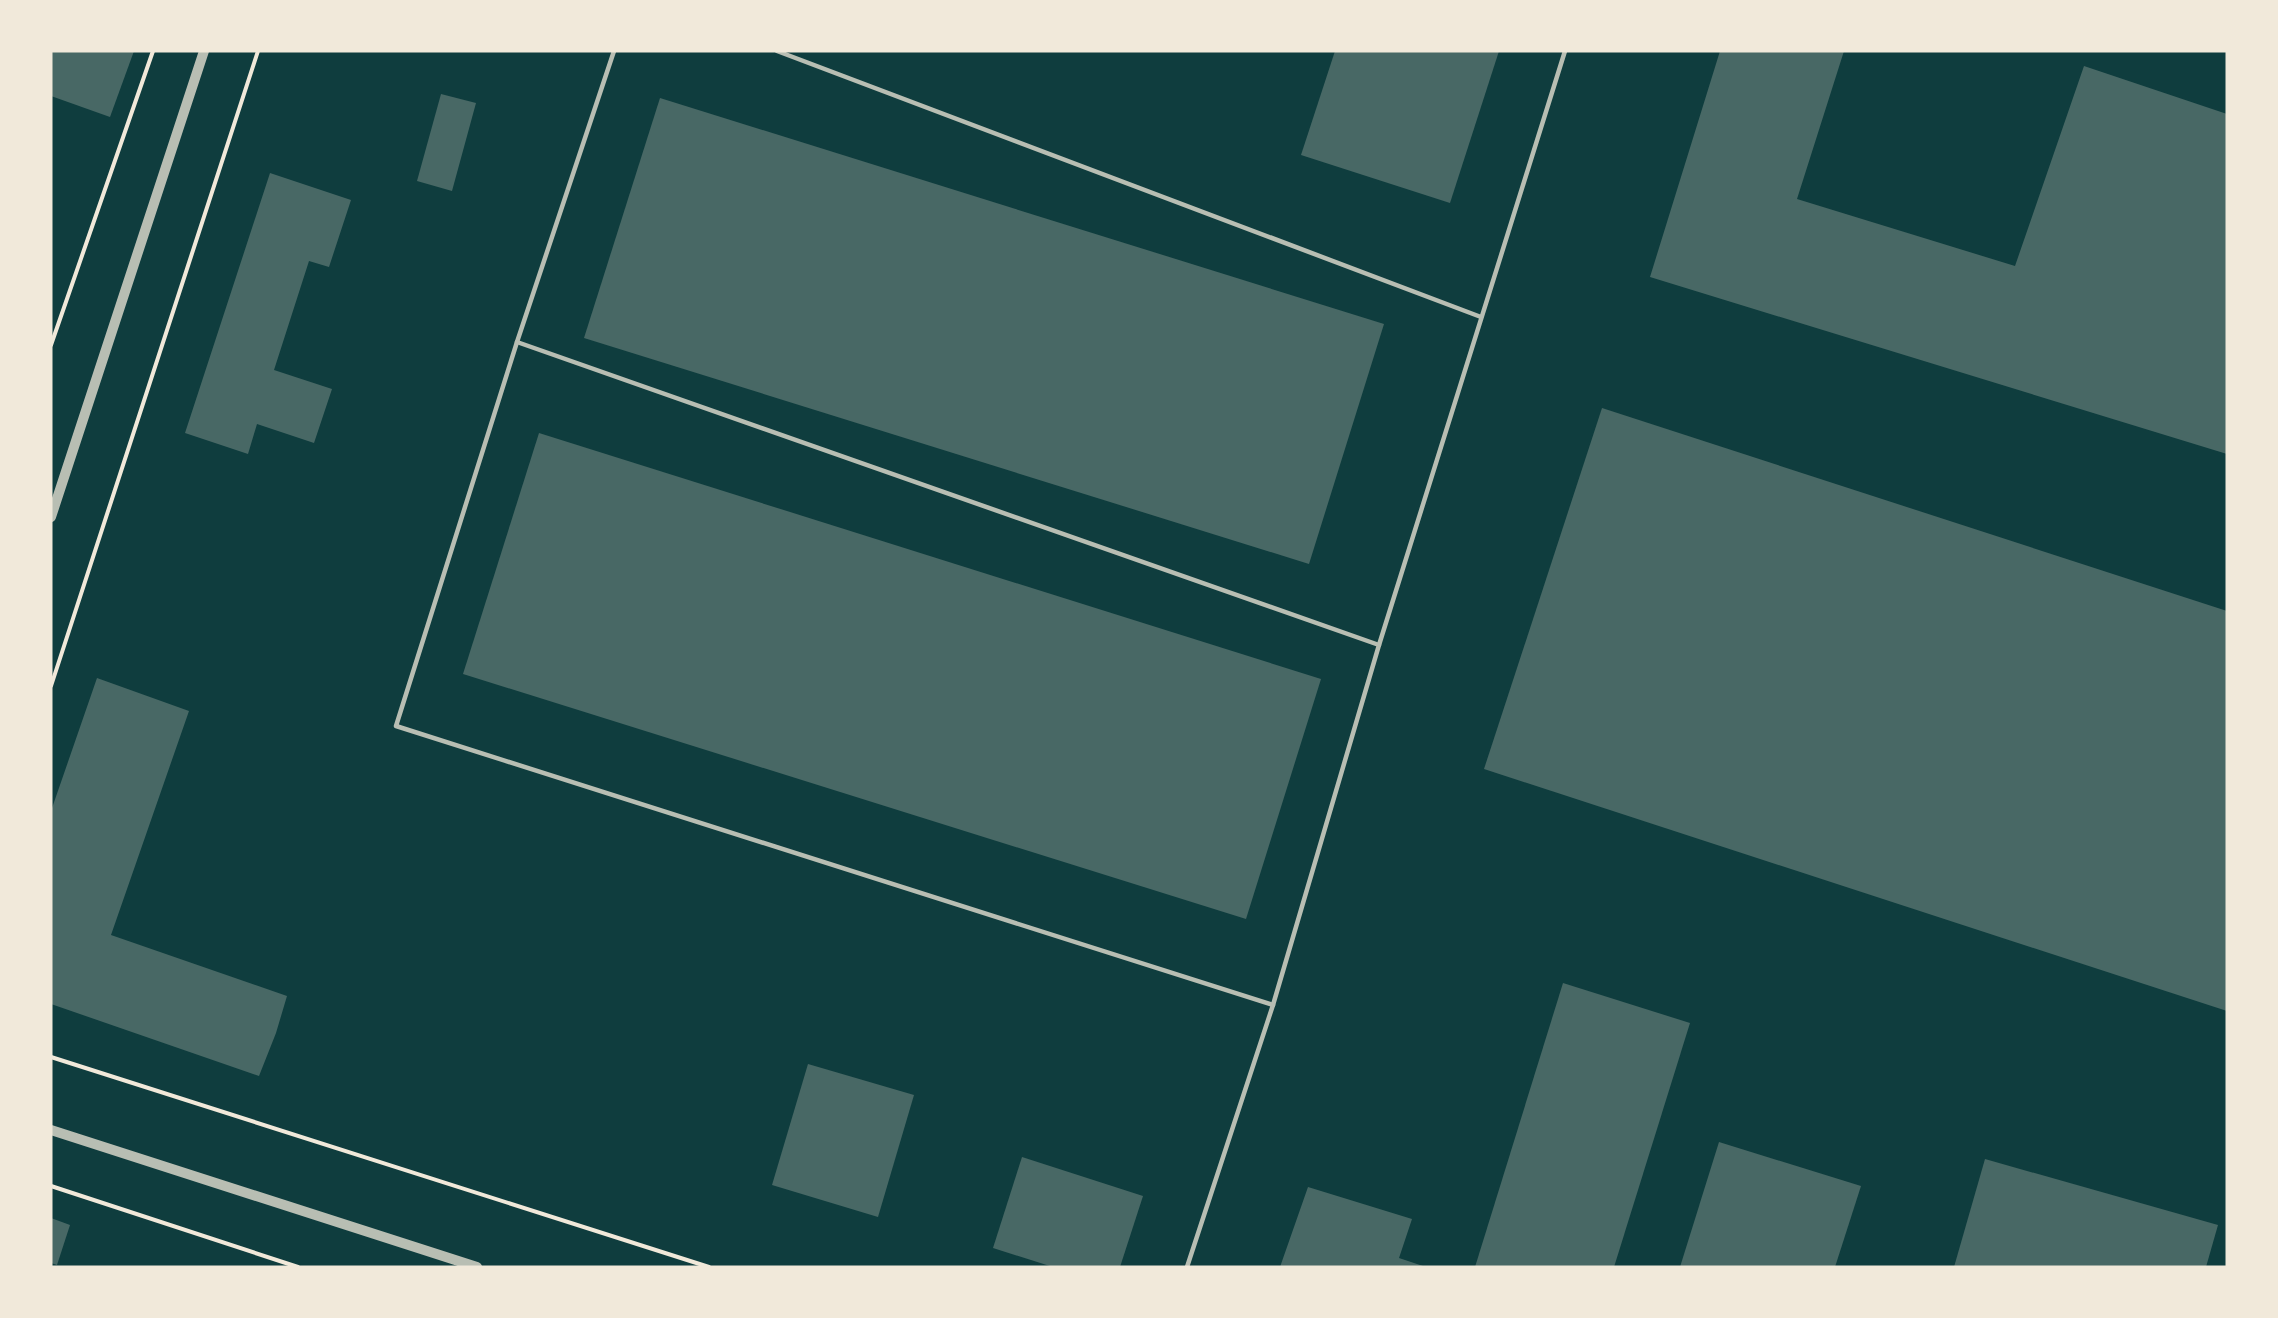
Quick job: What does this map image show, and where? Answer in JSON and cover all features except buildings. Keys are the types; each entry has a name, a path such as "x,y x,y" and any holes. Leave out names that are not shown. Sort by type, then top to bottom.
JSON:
{"street":[{"path":"51,517 204,51"},
{"path":"51,1130 477,1267"}],"lane":[{"path":"614,51 517,342 396,726 1273,1005"},
{"path":"777,51 1481,317"},
{"path":"1187,1267 1273,1005 1379,645 1565,51"},
{"path":"517,342 1379,645"}],"path":[{"path":"51,345 153,51"},
{"path":"51,686 258,51"},
{"path":"51,1057 709,1267"},
{"path":"51,1186 298,1267"}]}
